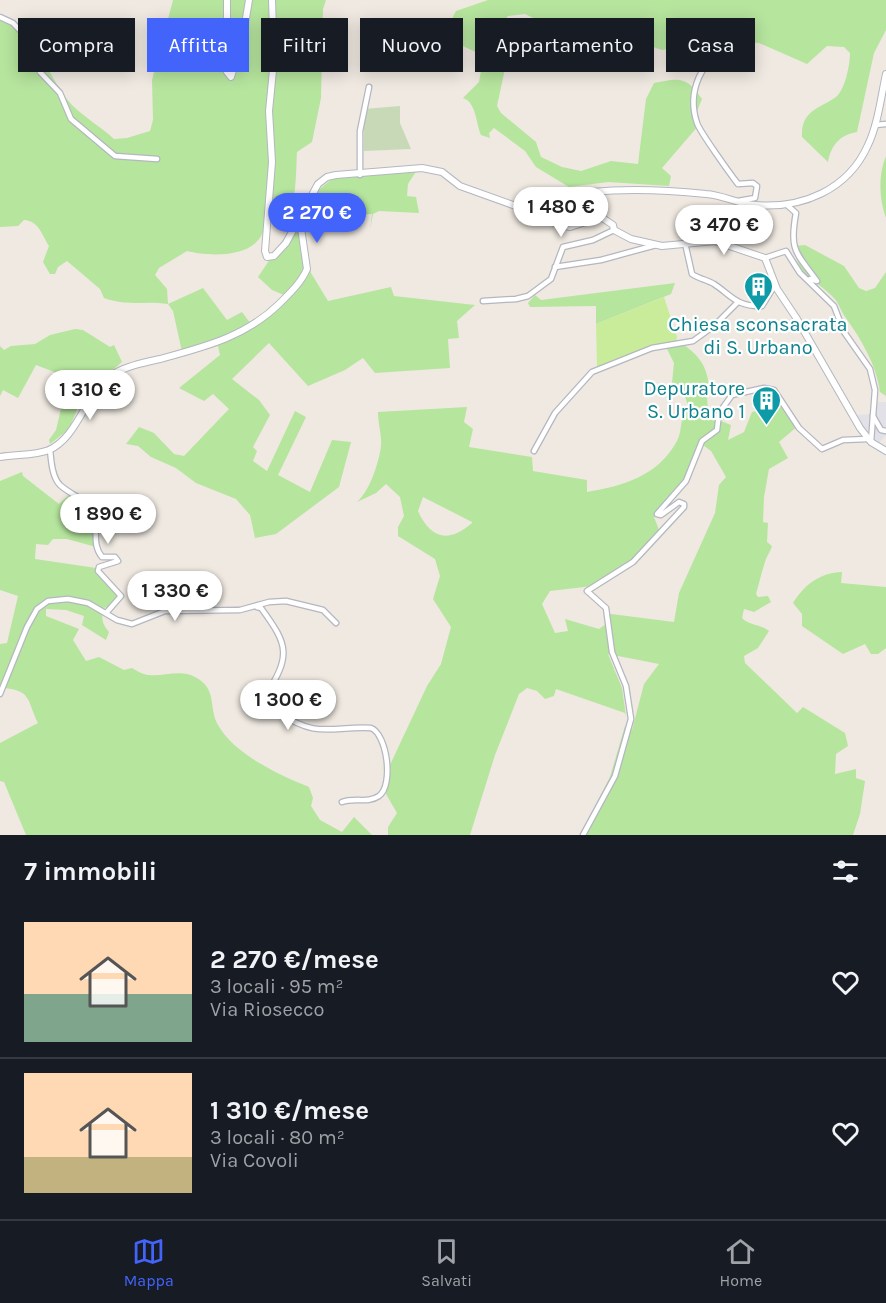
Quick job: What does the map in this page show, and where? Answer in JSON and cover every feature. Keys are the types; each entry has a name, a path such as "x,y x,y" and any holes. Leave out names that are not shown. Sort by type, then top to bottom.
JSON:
{"street":[{"path":"227,0 227,72 231,77 245,28 249,0"},
{"path":"272,0 274,60 269,111 272,162 265,255 270,258 276,254 300,220 313,190 323,180 336,175 360,175 417,168 438,171 460,186 527,210 559,225 570,227 591,219 603,218 613,225 614,230 631,239 656,245"},
{"path":"0,17 13,23 28,40 37,55 40,72 60,93 71,119 115,156 157,159"},
{"path":"701,72 696,79 695,112 702,133 738,184 753,183 758,186 757,195 753,200 735,202"},
{"path":"527,210 553,196 603,190 706,194 754,205 784,204 816,197 843,181 865,152 886,74"},
{"path":"360,175 360,131 369,87"},
{"path":"874,125 886,124"},
{"path":"784,204 795,210 792,241 802,264 817,282 814,283 802,275"},
{"path":"0,457 50,449 69,435 90,399 113,375 126,368 222,341 249,328 291,293 307,269 300,220"},
{"path":"483,301 526,297 550,280 565,246 589,242 614,230"},
{"path":"555,267 601,260 656,245 715,241 765,258 786,251 802,275 834,306 844,332 870,369 875,390 870,440"},
{"path":"686,243 692,274 714,284 723,293 745,306 762,306 775,285"},
{"path":"765,258 775,285 870,440 886,451"},
{"path":"534,452 555,413 592,372 652,348 693,341 714,326 738,302"},
{"path":"584,835 615,776 627,737 631,714 626,686 612,652 606,608 587,591 633,562 684,507 684,504 680,502 661,515 657,514 686,482 696,462 700,443 717,430 719,411 732,394 764,388 774,390 799,428 822,449 843,440 870,440"},
{"path":"872,414 881,430 886,431"},
{"path":"50,449 54,473 60,485 87,502 95,518 94,538 98,552 102,556 114,557 118,561 99,567 98,571 121,596 107,612"},
{"path":"0,694 22,638 41,604 72,599 93,604 117,620 132,624 165,611 261,608 284,645 277,676 264,700"},
{"path":"254,607 269,602 286,602 323,610 336,623"},
{"path":"250,690 288,719 319,730 368,728 378,732 388,775 384,792 370,800 352,799 342,802"}],"shaded area":[{"path":"877,402 886,402 886,435 879,443 869,435 856,415 873,414"}],"green space":[{"path":"173,0 326,0 323,18 261,18 261,72 322,72 321,98 312,142 297,152 294,198 289,213 283,218 266,222 260,237 245,250 225,254 187,251 159,268 155,275 167,289 168,304 129,303 104,298 100,289 67,261 58,267 55,274 50,274 43,262 49,246 33,223 24,220 18,226 0,227 0,19 18,29 18,72 50,72 73,106 114,139 127,138 150,131 153,120 152,80 154,72 249,72 249,18 168,18"},
{"path":"488,0 886,0 886,30 874,53 857,132 837,142 828,162 802,137 802,128 804,121 812,111 836,97 842,89 850,58 850,53 844,47 827,46 807,64 755,43 755,18 666,18 666,49 662,50 654,47 654,18 533,18 525,14 506,18 475,18 475,52 463,46 463,18 452,18 456,11"},
{"path":"481,72 504,72 497,106 501,113 536,142 541,157 562,167 581,171 611,161 638,164 646,99 654,83 682,80 691,86 702,99 697,111 699,125 662,168 671,176 669,186 608,182 569,187 536,167 525,151 494,128 489,133 490,138 481,135 473,108 463,98 479,82"},
{"path":"400,106 400,123 411,149 364,151 364,109"},
{"path":"886,156 886,218 880,187"},
{"path":"417,170 408,184 407,196 416,197 419,213 379,211 373,214 370,230 372,214 303,219 311,273 328,301 391,287 394,296 475,305 457,321 459,338 448,339 450,368 375,373 363,358 345,370 308,386 269,343 232,379 259,400 270,415 253,447 257,451 253,461 267,471 295,411 306,417 278,475 310,492 332,440 351,442 339,487 276,534 255,538 250,515 236,499 196,483 176,468 151,457 138,446 126,444 139,427 154,433 174,454 184,456 229,409 213,394 204,401 179,388 220,355 218,346 183,356 173,311 168,304 203,288 227,320 242,312 251,324 284,295 272,290 258,277 297,219 303,218 317,191 332,179"},
{"path":"805,245 844,266 859,288 866,291 875,288 886,272 886,396 880,392 867,353 836,300 808,277 800,266 793,246"},
{"path":"675,283 671,294 596,324 596,306 530,307 528,303 535,295 541,300"},
{"path":"664,297 677,337 675,347 655,350 600,370 597,366 596,324"},
{"path":"75,329 83,330 110,347 114,345 122,362 103,378 79,405 69,429 50,444 49,440 56,430 64,396 79,377 74,374 62,375 36,365 18,398 3,390 0,396 0,346 4,350 11,346 35,344 50,335"},
{"path":"677,340 701,361 708,380 708,407 715,417 731,425 728,440 744,432 752,412 768,408 773,397 779,394 799,425 779,442 788,458 769,469 764,497 763,522 768,523 767,542 772,546 756,594 758,597 768,596 771,602 754,612 744,609 742,618 769,631 758,648 744,656 745,663 797,713 803,707 845,733 848,746 836,754 835,774 856,769 856,778 865,781 860,814 853,835 580,835 610,777 625,726 632,730 644,684 659,664 608,654 622,688 626,716 625,713 556,689 554,696 545,699 537,691 527,688 519,694 495,755 470,835 388,835 388,827 397,813 386,794 390,765 427,686 441,664 451,627 433,599 440,576 435,559 398,536 398,527 404,516 400,497 386,484 376,493 357,502 370,484 380,453 378,412 467,407 464,422 473,429 469,447 532,457 533,471 587,480 587,492 600,490 650,471 669,453 677,441 683,415 688,406 684,393 672,383 674,363 666,347 675,346","holes":["703,445 711,451 726,477 719,485 715,513 679,593 674,622 611,614 607,615 606,624 599,629 565,619 568,631 555,633 542,604 550,591 593,586 622,568 661,535 654,517 655,512 682,486 696,453","423,497 472,522 472,523 463,530 448,536 434,532 418,511"]},
{"path":"22,472 23,476 59,504 72,492 80,496 94,516 92,529 96,547 67,539 53,539 48,545 36,544 35,559 96,568 122,593 119,602 110,611 105,607 102,617 104,626 109,632 106,640 82,625 84,616 66,610 46,609 46,616 79,629 73,640 86,661 99,657 124,670 132,668 142,674 182,673 195,677 207,687 218,725 235,745 271,770 309,787 313,798 311,806 320,820 342,832 354,817 372,835 26,835 4,782 0,781 0,743 38,723 28,698 14,689 5,688 0,693 0,644 7,643 18,596 0,590 0,481"},
{"path":"842,572 841,583 886,587 886,648 878,654 871,654 865,644 843,654 802,626 802,614 793,603 798,596 820,577"}],"place":[{"name":"Chiesa sconsacrata di S. Urbano","path":"758,312"},
{"name":"Depuratore S. Urbano 1","path":"766,426"}]}
